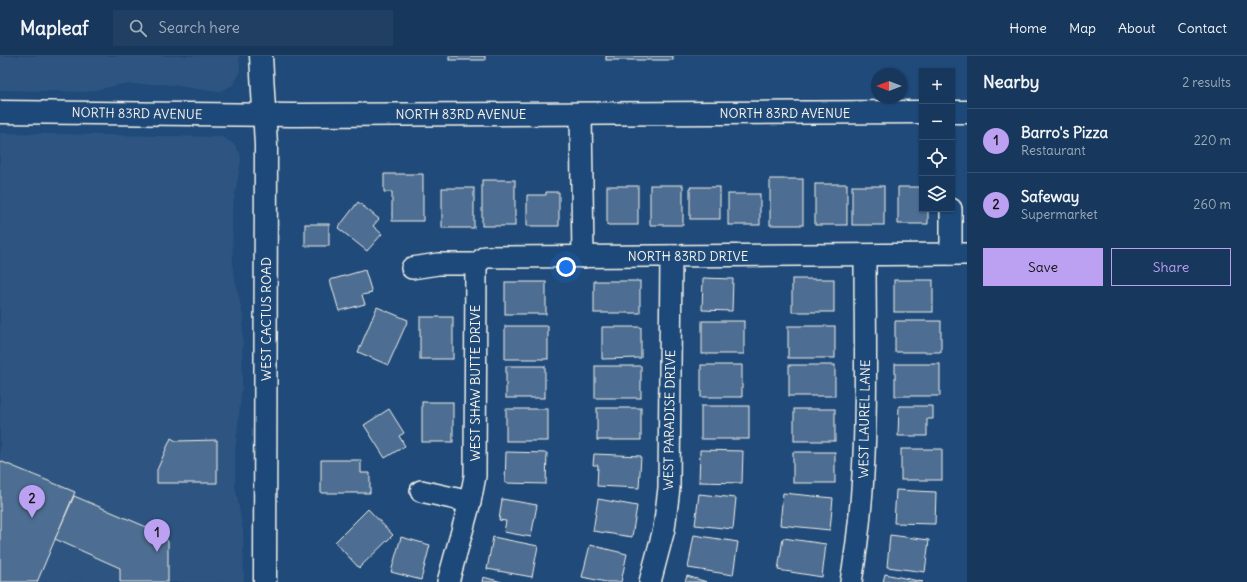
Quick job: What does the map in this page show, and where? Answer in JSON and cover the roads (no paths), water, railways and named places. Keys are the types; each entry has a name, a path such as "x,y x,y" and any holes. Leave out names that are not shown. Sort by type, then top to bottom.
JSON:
{"main road":[{"name":"WEST CACTUS ROAD","path":"261,56 266,144 265,582"},
{"name":"NORTH 83RD AVENUE","path":"0,112 264,114 919,112"},
{"path":"955,112 967,112"}],"street":[{"path":"581,114 583,257"},
{"path":"952,212 959,254"},
{"name":"NORTH 83RD DRIVE","path":"412,268 438,264 476,264 485,257 864,256 959,254"},
{"name":"WEST PARADISE DRIVE","path":"650,582 664,529 669,488 671,256"},
{"name":"WEST LAUREL LANE","path":"851,582 857,545 864,480 866,409 864,256"},
{"name":"WEST SHAW BUTTE DRIVE","path":"448,582 470,502 475,476 476,264"},
{"path":"421,491 470,502"}],"place":[{"name":"Safeway","path":"32,518"},
{"name":"Barro's Pizza","path":"157,552"}]}
